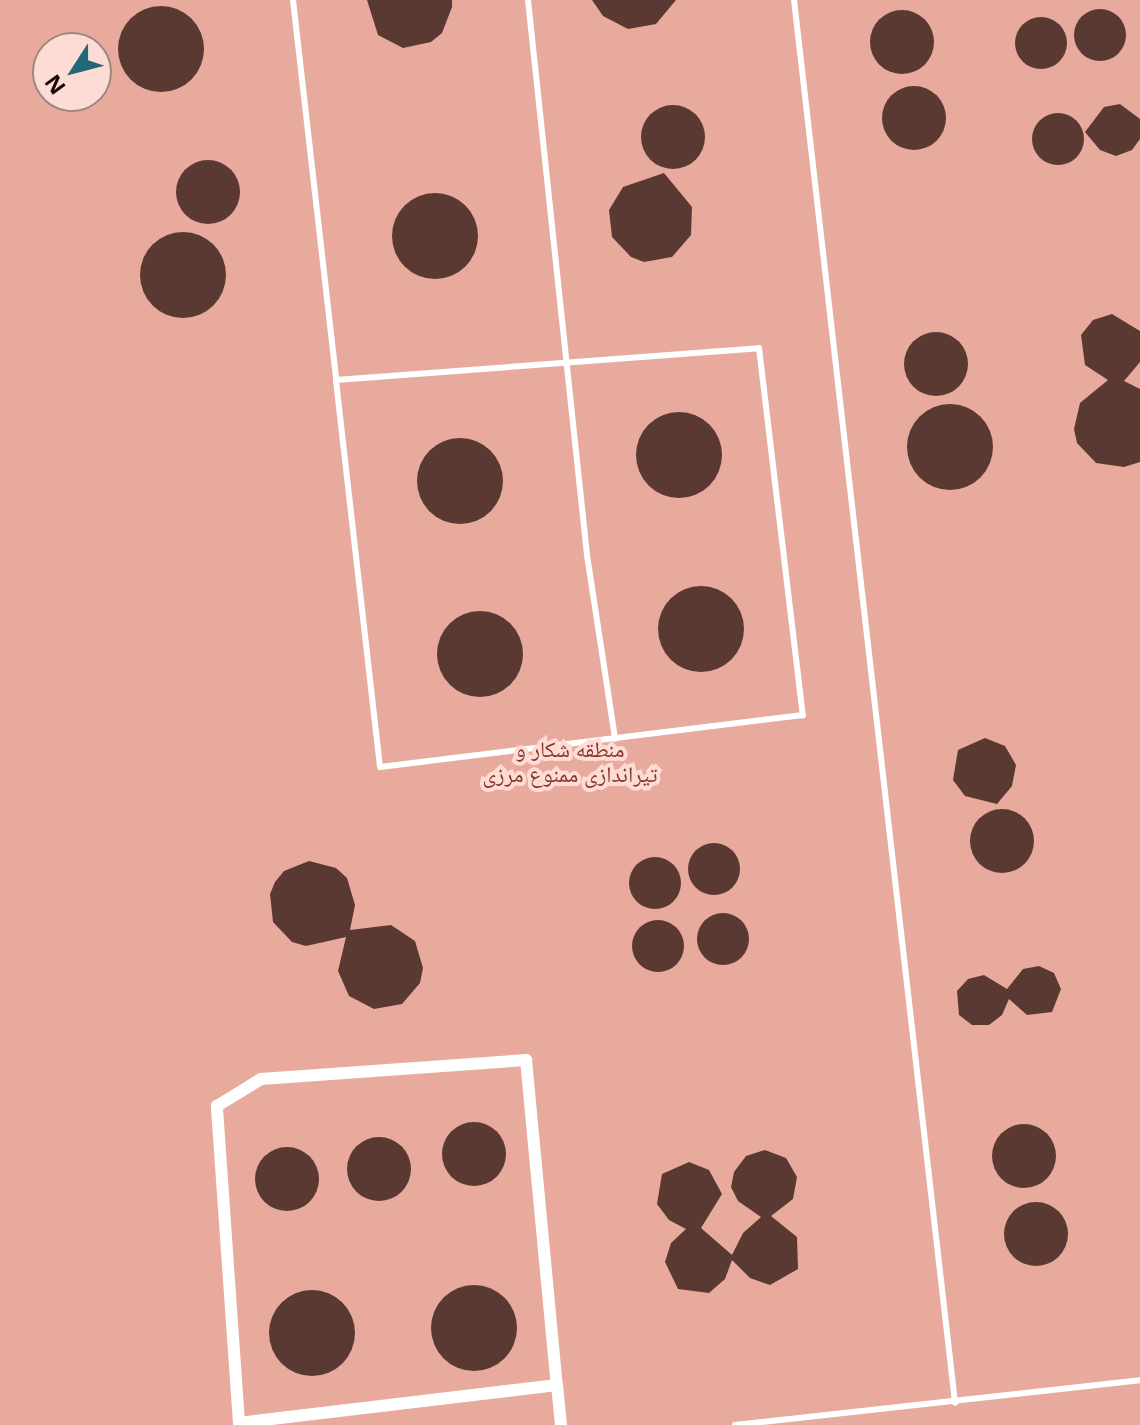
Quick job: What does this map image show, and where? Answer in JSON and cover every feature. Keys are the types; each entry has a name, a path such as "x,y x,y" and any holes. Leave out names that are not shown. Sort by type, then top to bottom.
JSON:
{"street":[{"path":"557,1385 239,1423 217,1106 261,1079 526,1060 561,1425"}],"lane":[{"path":"293,0 336,380 380,767 803,715 759,348 570,366 336,380"},
{"path":"528,0 570,366 587,555 615,739"},
{"path":"794,0 955,1403"},
{"path":"735,1425 955,1403 1140,1380"}],"green space":[{"name":"منطقه شکار و تیراندازی ممنوع مرزی","path":"0,0 1140,0 1140,1425 0,1425"}],"building":[{"path":"367,0 452,0 452,7 442,33 431,42 403,48 378,35"},
{"path":"592,0 676,0 656,24 628,29 603,16"},
{"path":"161,6 177,10 191,19 200,33 204,49 200,65 191,79 177,88 161,92 145,88 131,79 122,65 118,49 122,33 131,19 145,10"},
{"path":"1100,9 1118,17 1126,35 1118,53 1100,61 1082,53 1074,35 1082,17"},
{"path":"896,10 908,10 925,19 932,30 932,54 925,65 908,74 896,74 884,69 875,60 870,48 870,36 875,24 884,15"},
{"path":"1041,17 1059,25 1067,43 1059,61 1041,69 1023,61 1015,43 1023,25"},
{"path":"914,86 926,88 937,95 944,106 944,130 937,141 926,148 914,150 902,148 891,141 884,130 882,118 884,106 891,95 902,88"},
{"path":"1120,104 1140,119 1140,139 1132,150 1116,156 1100,150 1085,132 1104,107"},
{"path":"667,105 679,105 696,114 703,125 703,149 696,160 679,169 667,169 655,164 646,155 641,143 641,131 646,119 655,110"},
{"path":"1058,113 1076,121 1084,139 1076,157 1058,165 1040,157 1032,139 1040,121"},
{"path":"202,160 214,160 231,169 238,180 238,204 231,215 214,224 202,224 190,219 181,210 176,198 176,186 181,174 190,165"},
{"path":"664,173 692,207 691,235 672,257 644,262 631,257 612,237 609,210 623,187"},
{"path":"435,193 451,197 465,206 474,220 478,236 474,252 465,266 451,275 435,279 419,275 405,266 396,252 392,236 396,220 405,206 419,197"},
{"path":"183,232 199,236 213,245 222,259 226,275 222,291 213,305 199,314 183,318 167,314 153,305 144,291 140,275 144,259 153,245 167,236"},
{"path":"1112,314 1140,331 1140,362 1124,381 1140,389 1140,462 1124,467 1096,463 1077,443 1074,429 1080,403 1108,380 1085,365 1081,335 1093,320"},
{"path":"930,332 942,332 959,341 966,352 966,376 959,387 942,396 930,396 918,391 909,382 904,370 904,358 909,346 918,337"},
{"path":"950,404 974,411 986,423 993,447 986,471 974,483 950,490 926,483 914,471 907,447 914,423 926,411"},
{"path":"679,412 695,416 709,425 718,439 722,455 718,471 709,485 695,494 679,498 663,494 649,485 640,471 636,455 640,439 649,425 663,416"},
{"path":"460,438 476,442 490,451 499,465 503,481 499,497 490,511 476,520 460,524 444,520 430,511 421,497 417,481 421,465 430,451 444,442"},
{"path":"701,586 717,590 731,599 740,613 744,629 740,645 731,659 717,668 701,672 685,668 671,659 662,645 658,629 662,613 671,599 685,590"},
{"path":"480,611 496,615 510,624 519,638 523,654 519,670 510,684 496,693 480,697 464,693 450,684 441,670 437,654 441,638 450,624 464,615"},
{"path":"985,738 1005,746 1016,765 1012,786 997,804 965,796 953,780 958,750"},
{"path":"996,809 1008,809 1025,818 1032,829 1032,853 1025,864 1008,873 996,873 984,868 975,859 970,847 970,835 975,823 984,814"},
{"path":"714,843 732,851 740,869 732,887 714,895 696,887 688,869 696,851"},
{"path":"655,857 673,865 681,883 673,901 655,909 637,901 629,883 637,865"},
{"path":"309,861 336,868 347,878 355,905 350,930 391,925 415,941 423,968 420,983 402,1004 374,1009 349,996 338,971 346,937 306,946 292,942 273,922 270,894 275,882 284,871"},
{"path":"723,913 741,921 749,939 741,957 723,965 705,957 697,939 705,921"},
{"path":"658,920 676,928 684,946 676,964 658,972 640,964 632,946 640,928"},
{"path":"1039,966 1054,973 1061,989 1052,1012 1027,1015 1009,999 1002,1015 989,1025 972,1025 959,1015 957,991 968,979 984,975 1007,989 1023,969"},
{"path":"474,1122 486,1124 497,1131 504,1142 504,1166 497,1177 486,1184 474,1186 462,1184 451,1177 444,1166 442,1154 444,1142 451,1131 462,1124"},
{"path":"1018,1124 1030,1124 1047,1133 1054,1144 1054,1168 1047,1179 1030,1188 1018,1188 1006,1183 997,1174 992,1162 992,1150 997,1138 1006,1129"},
{"path":"379,1137 391,1139 402,1146 409,1157 409,1181 402,1192 391,1199 379,1201 367,1199 356,1192 349,1181 347,1169 349,1157 356,1146 367,1139"},
{"path":"287,1147 299,1149 310,1156 317,1167 317,1191 310,1202 299,1209 287,1211 275,1209 264,1202 257,1191 255,1179 257,1167 264,1156 275,1149"},
{"path":"765,1150 786,1158 797,1177 793,1199 771,1216 797,1237 798,1269 770,1285 750,1278 732,1260 725,1279 709,1293 678,1289 665,1262 671,1243 686,1229 669,1220 657,1204 662,1174 689,1162 709,1170 722,1194 701,1228 732,1255 743,1233 761,1217 738,1201 731,1187 734,1172 746,1156"},
{"path":"1036,1202 1048,1204 1059,1211 1066,1222 1066,1246 1059,1257 1048,1264 1036,1266 1024,1264 1013,1257 1006,1246 1004,1234 1006,1222 1013,1211 1024,1204"},
{"path":"474,1285 490,1289 504,1298 513,1312 517,1328 513,1344 504,1358 490,1367 474,1371 458,1367 444,1358 435,1344 431,1328 435,1312 444,1298 458,1289"},
{"path":"312,1290 328,1294 342,1303 351,1317 355,1333 351,1349 342,1363 328,1372 312,1376 296,1372 282,1363 273,1349 269,1333 273,1317 282,1303 296,1294"}]}
